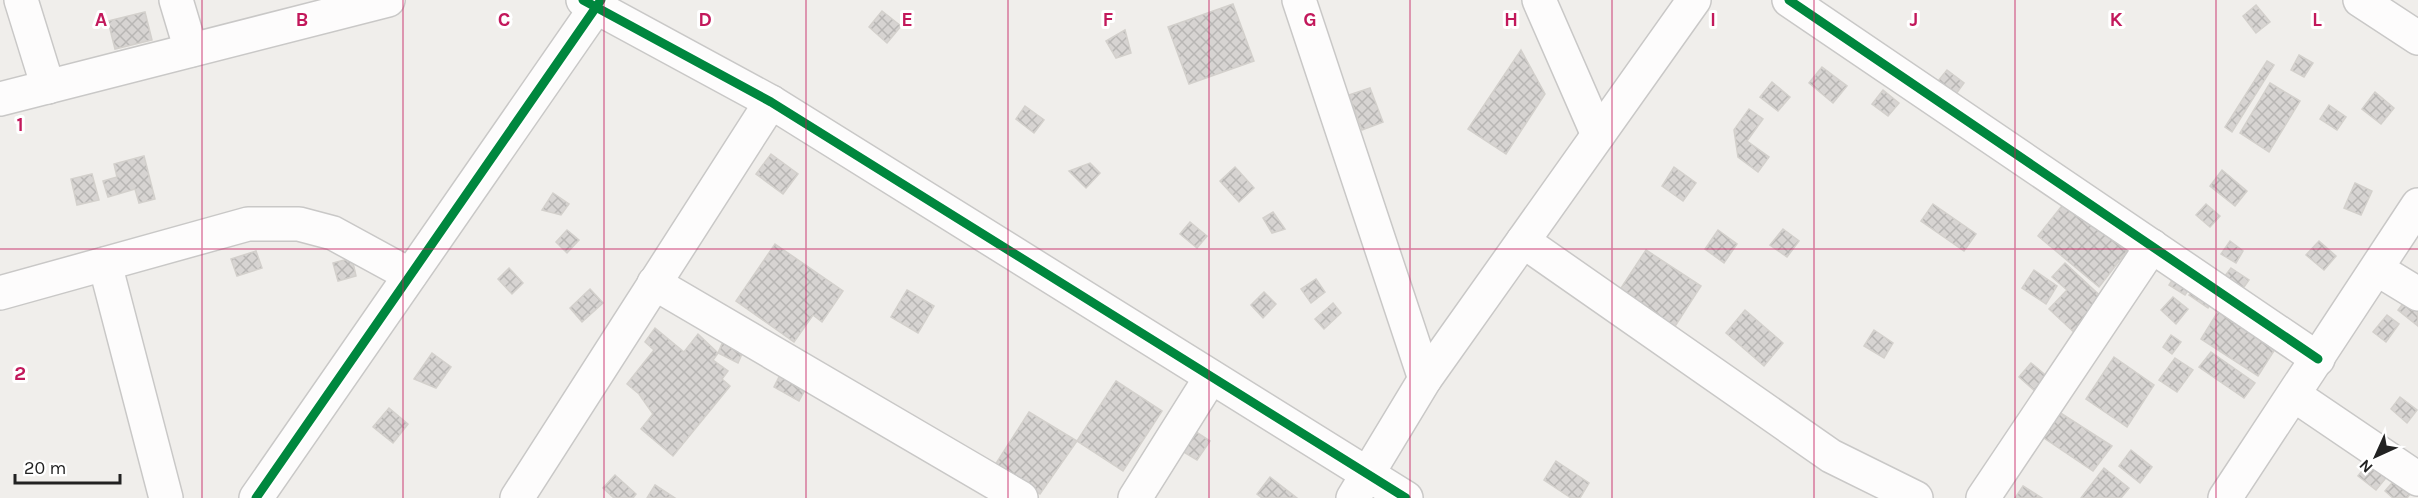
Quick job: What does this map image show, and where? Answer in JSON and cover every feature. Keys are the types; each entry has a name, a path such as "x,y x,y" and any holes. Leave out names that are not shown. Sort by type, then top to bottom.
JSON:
{"street":[{"path":"21,0 48,87"},
{"path":"176,0 191,50"},
{"path":"0,99 388,0"},
{"path":"1299,0 1425,379"},
{"path":"1539,0 1598,135"},
{"path":"1360,487 1425,379 1694,0"},
{"path":"1789,0 2318,359"},
{"path":"2360,0 2418,38"},
{"path":"255,498 410,275 593,3 771,102 1211,377 1360,487 1406,498"},
{"path":"517,498 771,102"},
{"path":"2225,498 2418,205"},
{"path":"0,294 248,224 299,224 333,233 410,275"},
{"path":"1522,241 1831,456 1916,498"},
{"path":"1983,498 2152,246"},
{"path":"105,264 166,498"},
{"path":"2377,270 2418,294"},
{"path":"654,283 1021,498"},
{"path":"1135,498 1211,377"},
{"path":"2294,395 2418,479"}],"building":[{"path":"1233,4 1254,61 1189,84 1168,27"},
{"path":"2256,5 2270,22 2256,33 2243,16"},
{"path":"882,11 901,26 887,43 869,27"},
{"path":"145,12 152,40 115,49 108,21"},
{"path":"1125,30 1131,53 1116,58 1106,41"},
{"path":"1521,50 1545,94 1506,154 1468,129"},
{"path":"2299,55 2313,63 2304,77 2291,70"},
{"path":"2267,61 2274,65 2232,132 2225,127"},
{"path":"1822,67 1847,86 1833,103 1809,83"},
{"path":"1947,70 1964,83 1956,94 1938,81"},
{"path":"1772,82 1790,97 1778,111 1760,97"},
{"path":"2270,83 2300,101 2269,152 2240,133"},
{"path":"1370,88 1383,122 1362,130 1349,95"},
{"path":"1883,90 1899,103 1888,116 1872,104"},
{"path":"2375,92 2394,108 2381,124 2362,109"},
{"path":"2329,105 2346,117 2337,130 2320,119"},
{"path":"1025,106 1044,120 1034,133 1016,119"},
{"path":"1749,109 1763,119 1747,141 1769,157 1758,172 1738,157 1734,130"},
{"path":"771,154 798,174 783,194 756,174"},
{"path":"144,156 155,199 139,203 135,189 108,197 103,181 117,177 114,164"},
{"path":"1090,163 1100,173 1086,188 1069,171"},
{"path":"1235,167 1254,188 1239,202 1220,181"},
{"path":"1674,167 1696,183 1683,201 1662,186"},
{"path":"2222,170 2247,191 2235,206 2210,186"},
{"path":"92,174 99,200 77,205 71,179"},
{"path":"2355,183 2372,191 2361,215 2344,208"},
{"path":"553,193 569,204 561,215 542,210"},
{"path":"2065,202 2127,251 2099,287 2038,236"},
{"path":"1933,204 1976,234 1964,251 1921,221"},
{"path":"2206,204 2220,216 2210,227 2196,215"},
{"path":"1273,212 1285,229 1272,233 1263,218"},
{"path":"1190,222 1207,236 1197,248 1180,234"},
{"path":"1783,229 1799,241 1787,257 1770,245"},
{"path":"567,230 579,240 567,253 556,242"},
{"path":"1718,230 1737,244 1724,263 1705,249"},
{"path":"2230,241 2243,251 2236,263 2221,254"},
{"path":"2319,241 2336,256 2324,270 2306,255"},
{"path":"775,244 843,291 822,322 813,315 794,342 736,301"},
{"path":"1646,250 1701,286 1672,331 1617,294"},
{"path":"256,251 262,268 237,276 231,259"},
{"path":"352,258 356,276 338,281 333,263"},
{"path":"2065,263 2107,302 2077,335 2049,309 2067,290 2052,277"},
{"path":"509,268 523,283 512,294 498,279"},
{"path":"2231,268 2249,280 2239,294 2221,281"},
{"path":"2034,270 2057,286 2046,304 2022,288"},
{"path":"2178,271 2194,282 2185,295 2169,285"},
{"path":"1316,279 1325,292 1311,303 1301,289"},
{"path":"2196,285 2215,297 2208,308 2189,295"},
{"path":"590,289 603,303 582,322 570,308"},
{"path":"907,290 934,306 918,333 891,317"},
{"path":"1264,292 1276,304 1263,318 1251,305"},
{"path":"2173,297 2188,309 2176,324 2161,310"},
{"path":"2408,297 2418,304 2418,326 2398,310"},
{"path":"1333,303 1341,313 1324,329 1315,319"},
{"path":"1745,310 1783,343 1764,366 1726,333"},
{"path":"2219,310 2277,346 2258,376 2201,339"},
{"path":"2387,315 2399,324 2386,342 2373,332"},
{"path":"655,328 684,352 698,334 718,353 713,360 728,371 722,379 730,386 673,456 641,429 653,414 639,394 627,384 654,350 645,342"},
{"path":"1874,330 1893,343 1884,358 1864,346"},
{"path":"2171,335 2181,342 2172,354 2163,347"},
{"path":"725,337 745,347 738,363 718,353"},
{"path":"2211,352 2255,383 2244,398 2199,367"},
{"path":"432,353 451,367 436,388 414,379"},
{"path":"2114,357 2154,385 2127,427 2086,399"},
{"path":"2175,358 2193,370 2177,392 2159,380"},
{"path":"2031,363 2049,378 2036,392 2019,377"},
{"path":"782,371 808,384 799,401 774,387"},
{"path":"1116,381 1162,411 1123,471 1077,441"},
{"path":"2400,397 2417,410 2407,423 2391,409"},
{"path":"389,408 408,424 393,443 373,427"},
{"path":"1029,412 1077,441 1040,494 995,465"},
{"path":"2059,412 2112,446 2093,471 2044,438"},
{"path":"1190,428 1210,441 1197,460 1177,448"},
{"path":"2131,450 2152,467 2140,483 2119,466"},
{"path":"2371,460 2389,474 2376,490 2358,476"},
{"path":"1556,461 1589,483 1580,498 1571,498 1544,480"},
{"path":"2104,468 2129,488 2121,498 2081,498"},
{"path":"615,475 636,494 633,498 614,498 603,488"},
{"path":"2398,476 2414,489 2407,498 2393,498 2385,491"},
{"path":"1270,477 1297,498 1262,498 1257,494"},
{"path":"655,485 675,498 647,498"},
{"path":"2023,486 2042,498 2015,498"}],"cycle path":[{"path":"583,0 771,102 1406,498"},
{"path":"256,498 601,0"},
{"path":"1789,0 2318,359"}]}
